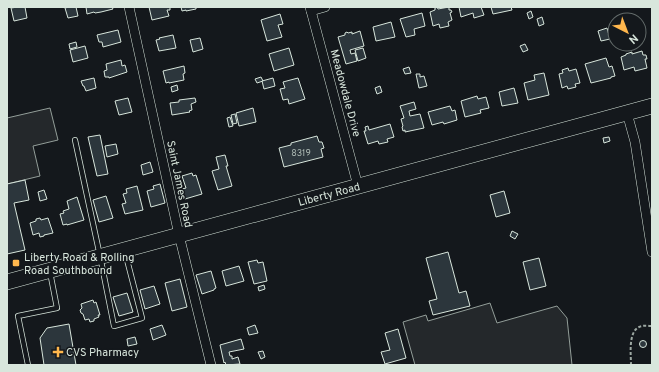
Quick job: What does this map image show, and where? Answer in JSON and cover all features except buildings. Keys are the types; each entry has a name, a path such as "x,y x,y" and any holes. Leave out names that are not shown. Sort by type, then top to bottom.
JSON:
{"main road":[{"name":"Liberty Road","path":"7,282 652,106"}],"street":[{"name":"Saint James Road","path":"129,7 179,235 211,365"},
{"path":"310,9 325,7"},
{"name":"Meadowdale Drive","path":"310,9 358,186"},
{"path":"627,113 635,142 652,252"}],"lane":[{"path":"75,140 114,326 142,318 125,250"},
{"path":"28,365 18,316 57,308 49,270"}],"path":[{"path":"631,365 630,348 634,332 638,327 652,326"}],"shaded area":[{"path":"50,108 58,140 33,146 40,176 7,184 7,118"},
{"path":"490,303 497,323 557,306 567,318 572,365 415,365 403,322 426,315 428,321"}],"place":[{"name":"Liberty Road & Rolling Road Southbound","path":"16,263"},
{"name":"CVS Pharmacy","path":"58,352"}]}
